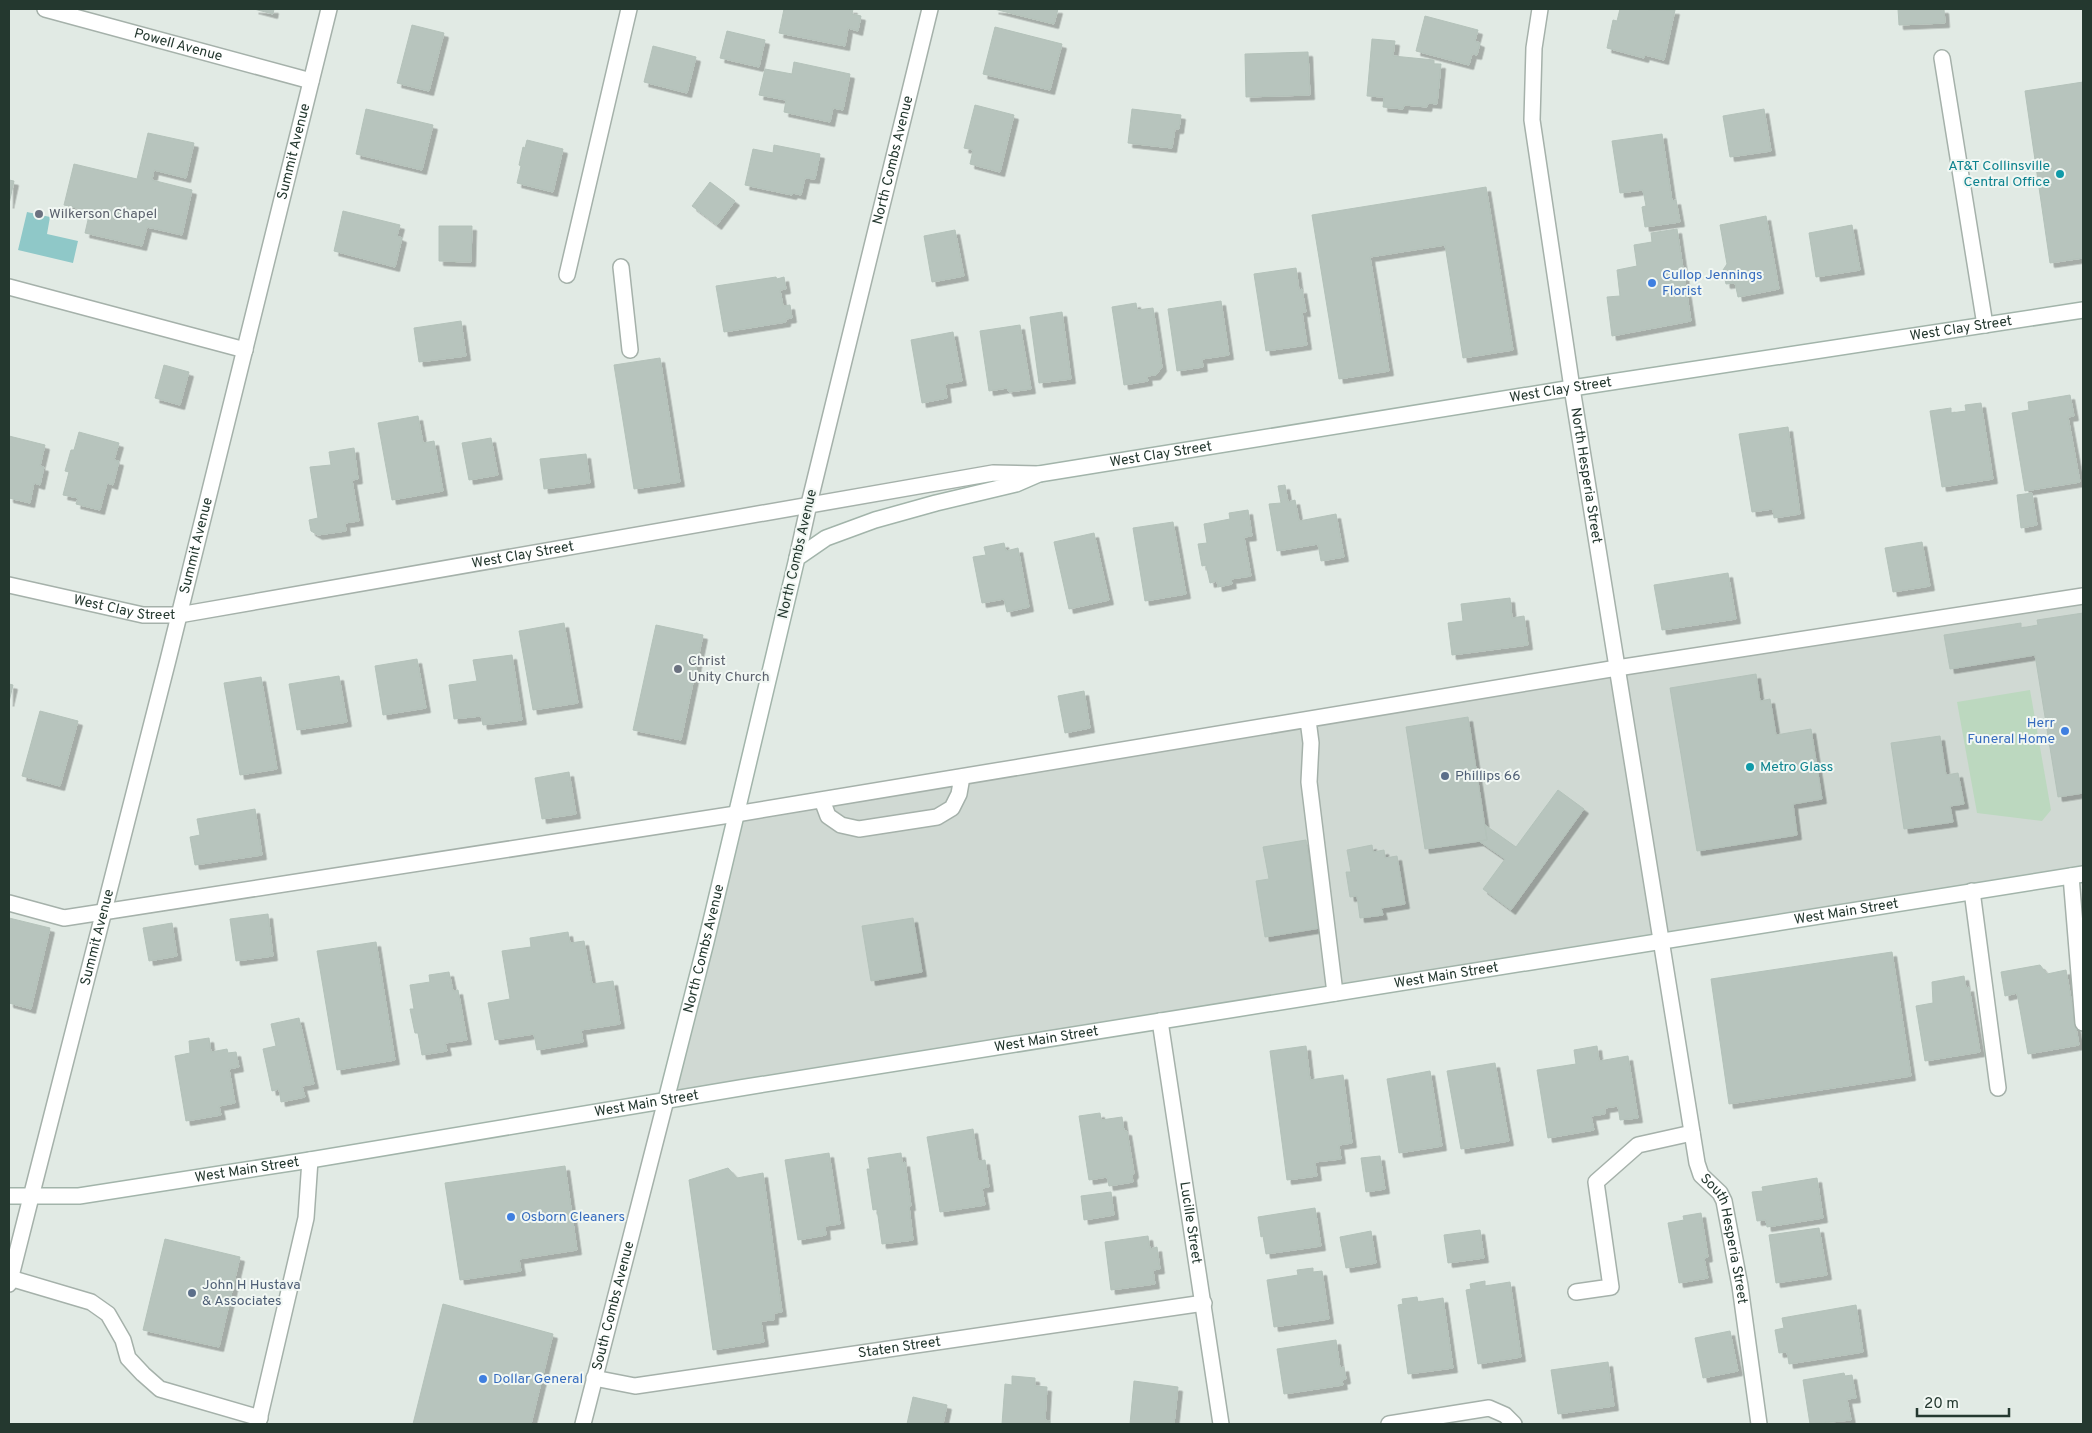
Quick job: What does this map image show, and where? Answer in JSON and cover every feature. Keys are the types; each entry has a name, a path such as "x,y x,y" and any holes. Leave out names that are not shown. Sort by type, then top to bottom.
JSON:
{"street":[{"name":"Powell Avenue","path":"45,9 312,81"},
{"name":"Summit Avenue","path":"10,1281 179,615 329,9"},
{"path":"567,275 629,9"},
{"name":"North Combs Avenue","path":"666,1100 706,942 930,9"},
{"name":"North Hesperia Street","path":"1540,9 1534,48 1532,120 1572,388 1662,941"},
{"path":"1942,58 1985,325"},
{"path":"621,267 630,350"},
{"path":"9,287 245,350"},
{"name":"West Clay Street","path":"9,585 143,615 179,615 993,473 1039,474 1572,388 2083,310"},
{"name":"West Clay Street","path":"797,558 826,538 875,520 1016,484 1039,474"},
{"path":"9,903 64,918 736,814 1617,668 2083,596"},
{"path":"1308,720 1311,744 1309,782 1335,993"},
{"path":"822,800 828,816 841,825 859,829 937,817 952,808 960,794 962,777"},
{"path":"2077,875 2083,1023"},
{"name":"West Main Street","path":"9,1196 79,1196 310,1160 1160,1020 2077,875"},
{"path":"1972,892 1998,1088"},
{"name":"South Hesperia Street","path":"1662,941 1692,1133 1701,1175 1720,1193 1724,1201 1740,1286 1759,1424"},
{"name":"Lucille Street","path":"1160,1020 1221,1424"},
{"name":"South Combs Avenue","path":"583,1424 666,1100"},
{"path":"1576,1292 1611,1287 1596,1182 1638,1145 1692,1133"},
{"path":"10,1281 91,1302 108,1314 123,1340 128,1358 160,1389 259,1421 306,1218 310,1160"},
{"name":"Staten Street","path":"594,1378 636,1386 1204,1303"},
{"path":"1389,1424 1489,1408 1509,1420"}],"shaded area":[{"path":"2083,596 2083,874 666,1100 736,814"}],"green space":[{"path":"2030,690 2051,810 2042,821 1977,813 1957,702"}],"water":[{"path":"27,212 50,217 47,234 78,241 73,263 18,250"}],"building":[{"path":"254,9 274,9 273,14"},
{"path":"784,9 853,9 852,14 861,16 858,31 848,28 845,46 779,33"},
{"path":"994,9 1058,9 1054,24"},
{"path":"1620,9 1675,10 1664,60 1645,55 1644,58 1607,48 1613,20 1617,21"},
{"path":"1898,9 1944,9 1945,23 1899,25"},
{"path":"1425,16 1478,30 1475,41 1480,43 1477,55 1472,54 1469,65 1416,51"},
{"path":"412,25 444,33 429,91 397,83"},
{"path":"995,27 1062,44 1050,90 983,74"},
{"path":"727,31 765,40 759,67 720,58"},
{"path":"1372,39 1395,41 1393,56 1434,60 1434,64 1441,64 1437,104 1428,103 1427,107 1404,105 1403,109 1383,107 1384,97 1367,96"},
{"path":"653,46 696,57 687,93 644,82"},
{"path":"1308,52 1310,95 1246,97 1245,54"},
{"path":"794,62 850,74 843,110 833,108 830,122 784,112 786,100 759,95 765,69 792,74"},
{"name":"AT&T Collinsville Central Office","path":"2083,82 2083,258 2050,263 2025,91"},
{"path":"975,105 1014,115 1000,172 970,164 973,150 964,148"},
{"path":"366,109 433,125 422,170 356,154"},
{"path":"1132,109 1181,115 1179,129 1175,129 1172,148 1128,143"},
{"path":"1764,109 1771,151 1730,157 1723,116"},
{"path":"148,133 194,143 186,178 154,170 152,180 192,190 182,235 147,227 142,246 85,233 90,211 64,205 74,164 137,179"},
{"path":"1662,134 1672,201 1676,200 1680,222 1645,227 1642,207 1646,206 1643,190 1620,193 1612,141"},
{"path":"527,140 563,149 553,192 517,183 523,147 525,148"},
{"path":"774,145 820,154 815,179 805,178 801,195 793,193 792,195 745,185 753,149 773,153"},
{"path":"9,180 14,181 9,204"},
{"path":"710,182 735,201 717,225 692,206"},
{"path":"1486,187 1513,350 1463,358 1445,245 1370,257 1389,371 1339,379 1312,215"},
{"path":"343,211 400,225 397,236 402,238 395,267 334,251"},
{"path":"1766,216 1779,289 1738,297 1735,283 1726,284 1723,270 1727,264 1720,225"},
{"path":"1852,225 1860,270 1816,277 1809,233"},
{"path":"439,226 472,226 471,262 439,261"},
{"name":"Cullop Jennings Florist","path":"1677,229 1691,321 1612,336 1607,297 1620,296 1617,270 1637,266 1634,245 1652,242 1651,233"},
{"path":"955,230 964,276 932,282 924,236"},
{"path":"1296,268 1299,290 1302,289 1306,312 1302,312 1307,345 1266,351 1254,274"},
{"path":"776,277 777,279 784,277 786,289 780,290 783,306 790,305 792,318 786,319 786,322 724,332 716,286"},
{"path":"1221,301 1229,355 1202,359 1203,367 1177,371 1168,309"},
{"path":"1136,303 1137,310 1153,308 1162,367 1156,375 1147,376 1148,381 1124,385 1112,307"},
{"path":"1062,312 1071,379 1039,383 1030,317"},
{"path":"461,321 466,356 419,362 414,328"},
{"path":"1020,325 1031,389 1009,392 1007,388 989,391 980,331"},
{"path":"953,332 962,381 945,384 947,398 922,403 911,340"},
{"path":"660,358 680,482 634,489 614,365"},
{"path":"164,365 189,372 180,405 155,398"},
{"path":"2070,395 2074,416 2068,417 2080,482 2025,491 2012,413 2029,410 2028,402"},
{"path":"1981,403 1993,479 1942,487 1930,411 1951,408 1951,413 1966,411 1965,405"},
{"path":"418,416 423,443 434,441 443,491 392,500 378,423"},
{"path":"1788,427 1800,514 1774,518 1773,509 1752,512 1739,434"},
{"path":"79,432 119,443 114,460 119,461 113,485 107,483 100,510 76,504 78,498 63,495 69,472 65,471"},
{"path":"9,436 45,445 40,466 44,467 40,485 34,483 30,503 9,498"},
{"path":"491,438 498,475 469,480 462,443"},
{"path":"354,448 358,479 352,480 359,521 345,523 346,531 318,535 311,531 309,520 318,518 310,467 331,465 329,452"},
{"path":"586,454 590,483 544,489 540,459"},
{"path":"1285,485 1288,502 1295,500 1299,521 1336,514 1344,557 1321,561 1318,544 1277,551 1269,504 1281,503 1278,486"},
{"path":"2032,493 2037,525 2021,528 2017,495"},
{"path":"1248,510 1252,536 1244,537 1251,576 1231,579 1232,584 1218,587 1217,581 1210,583 1206,565 1202,566 1198,544 1207,543 1204,524 1230,519 1229,513"},
{"path":"1173,522 1186,594 1145,601 1133,528"},
{"path":"1094,533 1109,600 1069,609 1054,542"},
{"path":"1922,542 1930,586 1893,592 1885,548"},
{"path":"1004,543 1006,551 1018,548 1029,607 1007,612 1004,599 982,603 973,557 986,555 984,547"},
{"path":"1728,573 1736,619 1662,630 1654,585"},
{"path":"1510,598 1512,618 1524,616 1528,645 1452,655 1448,623 1463,621 1461,604"},
{"name":"Herr Funeral Home","path":"2083,613 2083,793 2058,797 2035,655 1950,669 1944,635 2021,623 2021,628 2038,625 2037,620"},
{"path":"564,623 578,703 533,710 519,631"},
{"path":"656,625 703,635 681,740 633,730"},
{"path":"512,655 522,720 483,725 481,716 454,719 449,685 477,681 473,660"},
{"path":"417,659 426,708 383,715 375,666"},
{"name":"Metro Glass","path":"1756,674 1760,701 1770,699 1776,735 1811,729 1822,799 1793,804 1797,835 1697,851 1670,688"},
{"path":"339,676 347,722 297,730 289,684"},
{"path":"261,677 277,769 240,775 224,683"},
{"path":"9,684 13,685 9,702"},
{"path":"1084,691 1090,728 1065,733 1058,696"},
{"path":"40,711 78,721 60,786 22,776"},
{"name":"Phillips 66","path":"1468,717 1487,840 1425,849 1406,727"},
{"path":"1940,736 1946,775 1958,773 1964,804 1950,806 1953,822 1904,829 1891,743"},
{"path":"569,772 576,814 542,819 535,778"},
{"path":"1558,790 1584,809 1511,910 1483,889 1505,859 1479,841 1487,840 1485,825 1516,847"},
{"path":"255,809 262,855 195,865 190,837 200,835 197,819"},
{"path":"1306,840 1320,928 1265,937 1256,881 1269,879 1263,847"},
{"path":"1372,845 1373,852 1384,850 1385,858 1397,856 1405,904 1381,908 1383,915 1360,918 1357,896 1350,897 1346,872 1351,872 1347,850"},
{"path":"268,914 273,956 236,961 230,919"},
{"path":"9,918 50,928 31,1009 9,1003"},
{"path":"913,918 922,972 871,981 862,926"},
{"path":"172,923 177,956 149,961 143,928"},
{"path":"568,932 570,943 584,941 592,984 613,981 620,1024 581,1030 583,1042 537,1050 534,1034 495,1040 488,1003 510,999 502,951 531,947 530,938"},
{"path":"376,942 395,1060 337,1070 317,951"},
{"path":"1892,952 1911,1076 1729,1104 1711,979"},
{"path":"2040,965 2047,974 2066,970 2079,1045 2028,1054 2017,993 2005,996 2001,972"},
{"path":"449,972 453,991 458,990 467,1040 445,1043 447,1051 422,1055 418,1033 415,1033 410,1009 414,1009 410,985 430,982 429,975"},
{"path":"1964,976 1966,988 1969,987 1980,1052 1925,1061 1916,1006 1933,1003 1932,982"},
{"path":"299,1018 314,1084 302,1086 305,1097 281,1102 279,1089 272,1091 263,1049 276,1046 271,1024"},
{"path":"209,1038 211,1052 227,1049 228,1053 236,1052 239,1067 229,1069 235,1103 219,1106 221,1115 186,1121 175,1056 190,1053 189,1041"},
{"path":"1306,1046 1310,1080 1343,1075 1352,1143 1339,1145 1341,1159 1315,1162 1317,1176 1287,1180 1270,1051"},
{"path":"1597,1046 1599,1061 1628,1056 1638,1118 1620,1120 1618,1106 1605,1108 1605,1114 1591,1116 1594,1130 1548,1138 1537,1070 1576,1064 1574,1050"},
{"path":"1495,1063 1509,1141 1461,1149 1447,1071"},
{"path":"1430,1071 1442,1146 1399,1153 1387,1079"},
{"path":"1100,1113 1101,1120 1122,1117 1124,1131 1127,1131 1134,1173 1132,1176 1133,1182 1109,1186 1107,1177 1089,1180 1079,1116"},
{"path":"973,1129 978,1161 985,1160 989,1187 982,1188 985,1205 940,1212 927,1137"},
{"path":"829,1153 840,1224 825,1226 826,1235 798,1240 785,1160"},
{"path":"901,1153 902,1163 905,1162 913,1240 882,1244 877,1209 873,1210 867,1169 870,1169 868,1158"},
{"path":"1380,1156 1385,1189 1366,1192 1361,1158"},
{"name":"Osborn Cleaners","path":"565,1166 577,1250 519,1259 521,1271 460,1280 445,1183"},
{"path":"728,1168 737,1178 763,1173 782,1312 774,1313 774,1320 761,1321 764,1342 713,1350 689,1180"},
{"path":"1817,1178 1823,1218 1767,1227 1766,1220 1757,1221 1752,1192 1763,1191 1762,1187"},
{"path":"1111,1192 1114,1215 1084,1220 1081,1196"},
{"path":"1315,1208 1321,1246 1266,1254 1258,1217"},
{"path":"1701,1213 1708,1257 1704,1258 1708,1278 1679,1283 1668,1223 1684,1220 1683,1216"},
{"path":"1819,1228 1827,1275 1776,1283 1769,1235"},
{"path":"1480,1230 1484,1258 1448,1263 1444,1235"},
{"path":"1371,1231 1376,1263 1346,1268 1340,1237"},
{"path":"1148,1236 1150,1249 1157,1247 1160,1269 1153,1270 1155,1284 1111,1290 1105,1242"},
{"name":"John H Hustava & Associates","path":"165,1239 240,1257 219,1347 143,1330"},
{"path":"1313,1268 1313,1272 1322,1271 1329,1319 1274,1327 1267,1280 1298,1275 1297,1270"},
{"path":"1485,1281 1485,1286 1510,1282 1521,1357 1478,1364 1466,1290 1471,1289 1470,1284"},
{"path":"1417,1297 1418,1302 1443,1298 1453,1368 1408,1374 1398,1305 1403,1304 1402,1299"},
{"name":"Dollar General","path":"443,1304 553,1334 531,1424 413,1424"},
{"path":"1856,1305 1863,1352 1789,1364 1787,1352 1779,1353 1775,1330 1784,1328 1782,1318"},
{"path":"1730,1331 1738,1371 1703,1378 1695,1338"},
{"path":"1336,1340 1340,1368 1344,1367 1346,1379 1342,1380 1343,1385 1284,1394 1277,1349"},
{"path":"1608,1362 1614,1406 1558,1414 1551,1370"},
{"path":"1844,1373 1845,1376 1852,1375 1856,1398 1847,1399 1851,1420 1810,1424 1803,1380"},
{"path":"1012,1376 1035,1378 1035,1386 1047,1387 1045,1420 1050,1421 1050,1424 1002,1424 1005,1384 1012,1385"},
{"path":"1134,1381 1178,1387 1174,1424 1130,1424"},
{"path":"913,1397 947,1405 943,1424 907,1424"}],"place":[{"name":"AT&T Collinsville Central Office","path":"2060,174"},
{"name":"Wilkerson Chapel","path":"39,214"},
{"name":"Cullop Jennings Florist","path":"1652,283"},
{"name":"Christ Unity Church","path":"678,669"},
{"name":"Herr Funeral Home","path":"2065,731"},
{"name":"Metro Glass","path":"1750,767"},
{"name":"Phillips 66","path":"1445,776"},
{"name":"Osborn Cleaners","path":"511,1217"},
{"name":"John H Hustava & Associates","path":"192,1293"},
{"name":"Dollar General","path":"483,1379"}]}
